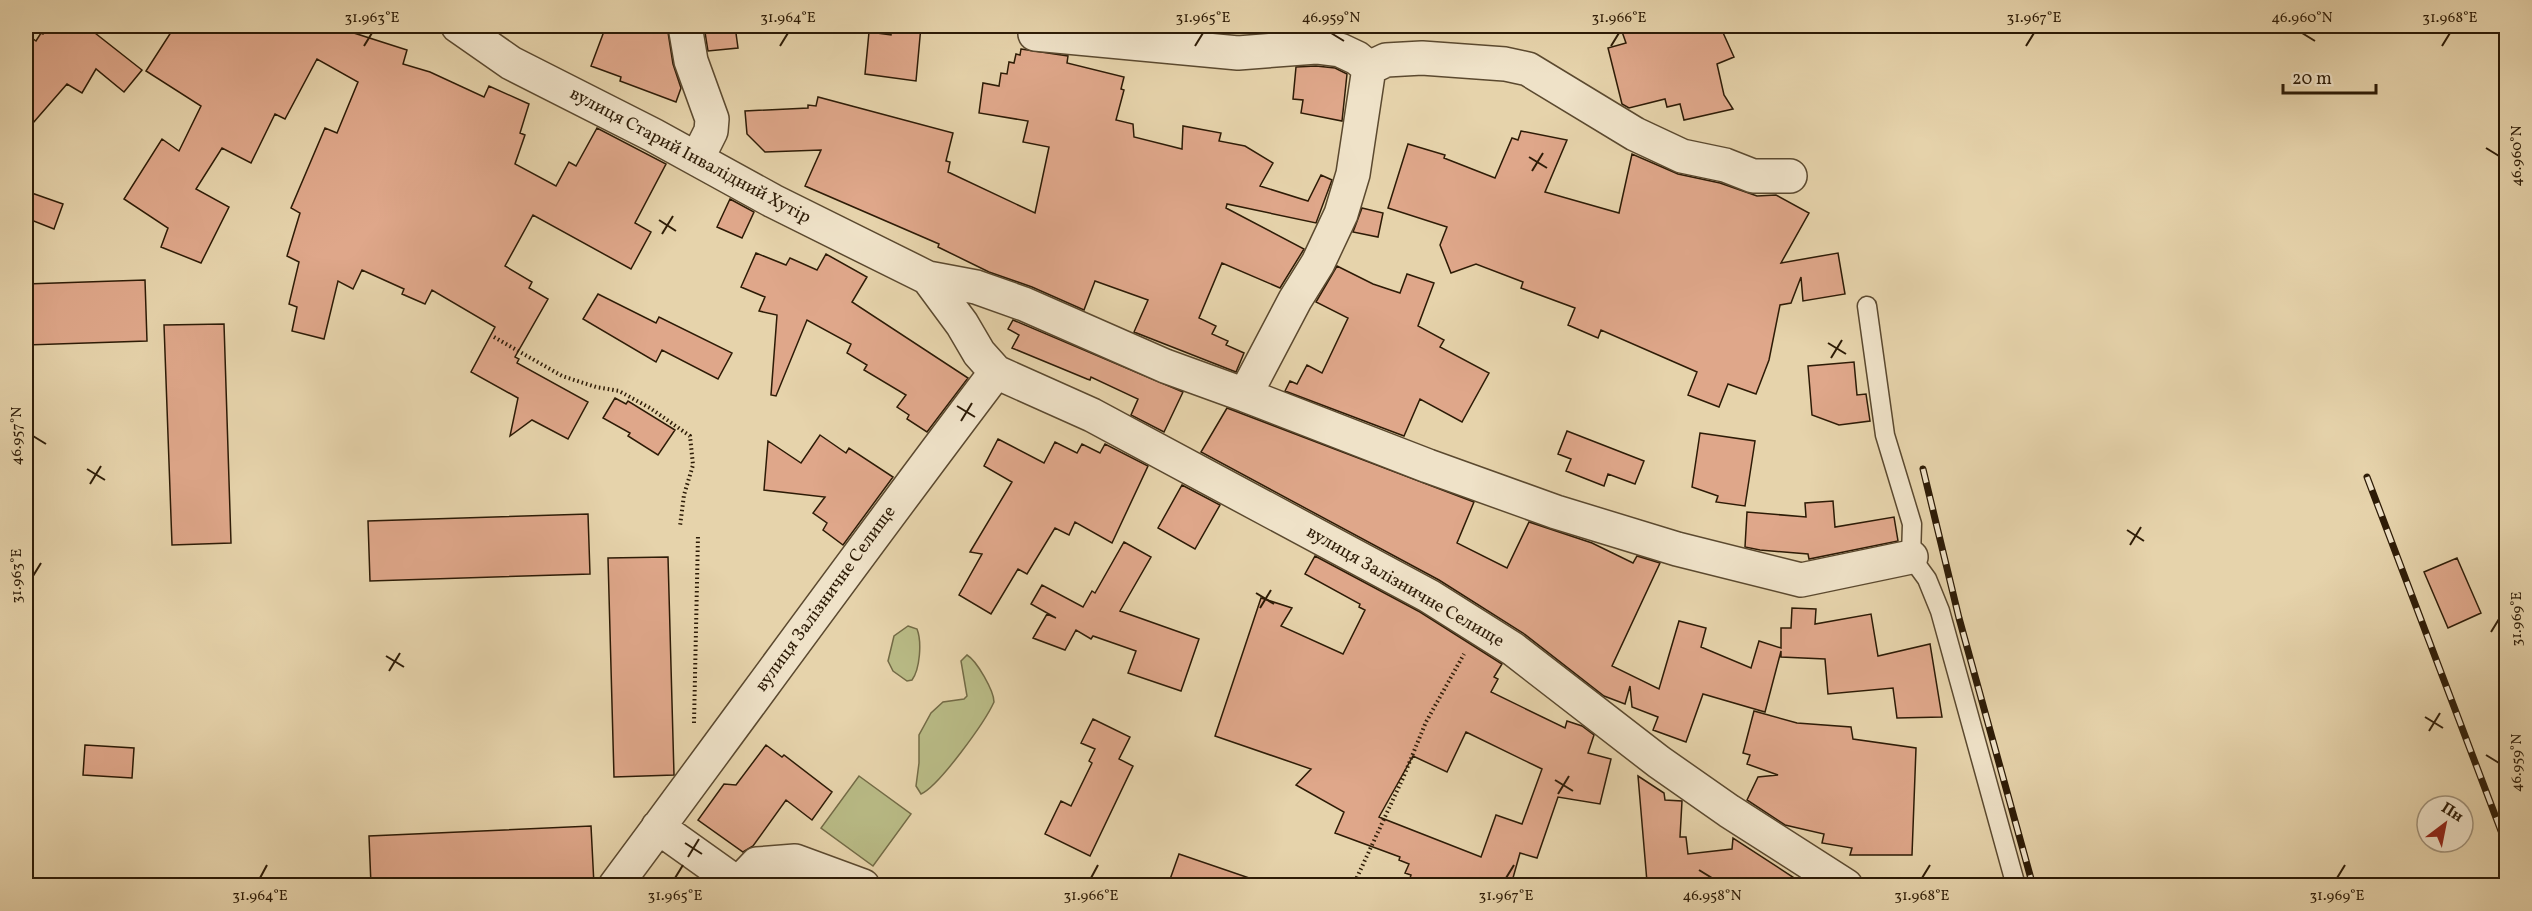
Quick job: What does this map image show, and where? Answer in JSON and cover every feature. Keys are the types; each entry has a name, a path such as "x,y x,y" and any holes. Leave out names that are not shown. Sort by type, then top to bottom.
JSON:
{"street":[{"name":"вулиця Старий Інвалідний Хутір","path":"458,26 511,63 773,201 928,278"},
{"path":"685,26 691,60 712,119 711,131 697,159"},
{"path":"1035,34 1238,53 1316,47 1340,50 1357,58 1369,68"},
{"path":"1369,68 1386,60 1422,58 1505,64 1528,69 1635,134 1682,156 1725,165 1753,176 1790,176"},
{"path":"1245,395 1295,300 1318,263 1341,214 1353,174 1369,68"},
{"path":"928,278 976,287 1014,300 1166,366 1428,466 1535,505 1701,557 1801,580 1911,557"},
{"name":"вулиця Залізничне Селище","path":"928,278 962,324 979,353 996,372 1103,421 1429,596 1513,649 1659,762 1729,811 1846,885"},
{"name":"вулиця Залізничне Селище","path":"615,885 845,571 996,372"},
{"path":"658,827 738,885 757,864 795,861 863,885"}],"lane":[{"path":"1867,306 1885,435 1911,524 1911,557 1927,579 1940,611 2016,885"}],"path":[{"path":"494,337 562,376 596,387 619,391 650,408 690,436 693,465 684,495 680,526"},
{"path":"698,535 694,747 705,765"},
{"path":"1353,885 1403,778 1426,722 1478,628"}],"green space":[{"path":"908,626 917,629 920,648 915,675 912,680 907,681 893,671 888,661 894,636"},
{"path":"967,655 984,677 994,702 961,752 939,779 921,794 916,786 919,735 931,713 943,702 964,699 967,696 961,661"},
{"path":"859,776 911,814 873,866 821,828"}],"building":[{"path":"50,26 86,26 142,70 124,92 96,69 82,93 67,84 26,131 26,34 36,41 41,33 43,34"},
{"path":"175,26 359,26 354,33 407,50 403,64 430,72 484,97 489,86 529,104 520,133 525,135 515,164 556,186 569,162 576,166 597,128 666,164 635,223 651,232 631,269 533,215 505,266 532,282 529,288 548,299 515,357 519,359 517,363 588,402 568,439 532,420 510,436 518,398 471,372 495,327 432,290 425,304 402,294 404,289 362,270 353,289 338,281 324,339 292,331 297,307 289,304 299,262 287,256 300,213 291,208 325,128 337,133 358,82 317,59 285,119 275,114 251,163 222,148 196,189 229,207 201,263 161,247 168,228 124,199 162,139 179,151 201,106 146,71"},
{"path":"606,26 667,26 673,64 681,88 676,102 620,81 621,77 591,66"},
{"path":"704,26 735,26 738,48 708,51"},
{"path":"892,26 921,26 916,81 865,74 869,32 891,35"},
{"path":"1620,26 1720,26 1734,57 1717,64 1724,95 1733,109 1684,120 1680,104 1667,107 1665,99 1629,108 1622,104 1608,48 1626,43"},
{"path":"1021,49 1068,56 1067,63 1124,77 1121,89 1124,90 1116,120 1133,124 1134,137 1182,149 1183,126 1221,133 1219,141 1245,146 1273,163 1260,186 1308,201 1321,175 1332,180 1316,223 1227,204 1226,208 1304,249 1280,288 1222,263 1199,318 1216,326 1212,334 1228,341 1226,345 1244,353 1236,372 1134,332 1148,300 1095,281 1084,310 1032,287 989,272 938,247 939,244 805,186 821,150 765,152 747,134 745,111 808,108 808,105 816,106 818,97 953,133 946,161 950,162 948,172 1035,213 1049,147 1023,142 1028,121 979,113 983,83 999,86 1001,73 1007,74 1009,62 1014,63 1016,54 1020,55"},
{"path":"1296,67 1335,68 1347,74 1342,121 1301,113 1303,100 1293,99"},
{"path":"1521,131 1567,140 1545,192 1619,213 1632,154 1678,174 1720,183 1757,196 1776,195 1809,213 1781,263 1838,253 1845,294 1803,301 1801,277 1791,303 1780,305 1769,360 1756,394 1728,384 1719,407 1688,395 1697,372 1601,330 1598,338 1568,325 1575,308 1521,288 1523,282 1476,264 1451,273 1440,245 1447,227 1388,208 1408,144 1445,155 1444,158 1495,178 1512,138 1518,140"},
{"path":"26,191 63,204 54,229 26,218"},
{"path":"730,199 754,212 742,238 717,227"},
{"path":"1362,208 1383,213 1378,237 1353,232"},
{"path":"756,253 786,265 790,258 817,270 826,254 867,277 852,302 968,378 927,432 907,419 909,415 897,407 906,395 864,370 867,365 847,353 851,344 807,320 776,396 771,395 777,315 759,311 765,297 741,287"},
{"path":"1337,266 1373,284 1400,293 1407,274 1434,283 1418,326 1444,340 1440,347 1489,373 1462,422 1420,399 1404,436 1285,391 1290,381 1297,384 1307,365 1322,373 1348,318 1316,302"},
{"path":"145,280 147,341 26,345 26,284"},
{"path":"598,294 656,323 659,317 732,353 718,379 662,350 656,362 583,319"},
{"path":"1013,320 1183,392 1164,432 1131,415 1138,399 1091,377 1090,380 1087,379 1012,348 1019,335 1008,329"},
{"path":"224,324 231,543 172,545 164,325"},
{"path":"1854,362 1857,395 1866,394 1870,421 1839,425 1812,415 1808,366"},
{"path":"615,398 626,404 628,401 675,430 658,455 628,436 630,433 603,418"},
{"path":"1227,408 1474,502 1457,543 1507,568 1529,522 1592,543 1633,563 1637,556 1660,563 1612,666 1659,689 1679,621 1706,628 1701,647 1751,668 1759,641 1781,648 1781,628 1791,628 1792,608 1816,609 1815,624 1871,614 1878,656 1930,644 1942,717 1897,718 1893,688 1828,694 1825,659 1781,657 1781,651 1765,712 1703,694 1686,742 1653,730 1658,717 1632,707 1630,686 1625,704 1604,696 1523,633 1439,580 1201,452"},
{"path":"1567,431 1644,461 1635,484 1608,474 1604,486 1566,471 1571,459 1558,454"},
{"path":"1700,433 1755,441 1745,506 1716,502 1718,496 1692,487"},
{"path":"820,435 846,453 849,448 893,477 843,545 823,530 827,523 813,513 825,497 764,490 768,441 801,463"},
{"path":"998,439 1044,463 1055,442 1077,453 1082,444 1100,453 1105,444 1148,466 1112,543 1075,522 1069,535 1055,528 1027,574 1018,569 991,614 959,595 982,554 970,552 1012,482 984,466"},
{"path":"1182,485 1220,505 1195,549 1158,528"},
{"path":"1833,501 1835,527 1894,517 1898,541 1809,559 1808,554 1745,547 1747,512 1806,517 1805,503"},
{"path":"588,514 590,574 370,581 368,521"},
{"path":"1124,542 1151,557 1120,611 1199,639 1181,691 1128,673 1136,651 1093,636 1091,639 1076,630 1065,650 1033,638 1047,614 1056,618 1031,604 1042,585 1083,607 1092,591 1095,593"},
{"path":"1315,556 1420,612 1502,664 1494,677 1498,679 1491,692 1565,728 1567,721 1582,726 1594,735 1588,753 1611,759 1600,804 1558,797 1537,858 1520,853 1511,885 1408,885 1411,875 1405,873 1409,864 1399,860 1400,857 1335,833 1344,812 1296,785 1311,769 1215,736 1261,598 1292,608 1281,626 1343,654 1365,610 1359,607 1360,604 1305,574","holes":["1466,732 1542,769 1522,824 1496,815 1481,857 1379,817 1413,756 1447,772"]},
{"path":"668,557 674,775 614,777 608,558"},
{"path":"2457,558 2481,613 2448,628 2424,572"},
{"path":"1754,711 1797,723 1851,727 1853,739 1916,748 1912,855 1850,855 1852,848 1822,843 1824,834 1785,825 1747,800 1758,777 1778,775 1747,764 1750,755 1743,753"},
{"path":"1093,719 1130,737 1119,759 1133,766 1090,856 1045,834 1061,801 1071,806 1092,763 1089,761 1095,749 1081,743"},
{"path":"85,745 134,748 132,778 83,775"},
{"path":"766,745 782,757 784,755 832,792 812,820 786,800 753,846 743,852 698,820 724,784 736,785"},
{"path":"1638,776 1664,793 1665,800 1682,801 1680,837 1686,837 1688,854 1732,849 1733,838 1805,885 1694,885 1693,878 1647,882"},
{"path":"591,826 594,885 371,885 369,836"},
{"path":"1179,854 1258,881 1257,885 1168,885"}],"railway":[{"path":"1923,469 1959,618 2033,886"},
{"path":"2367,477 2506,844"}]}
